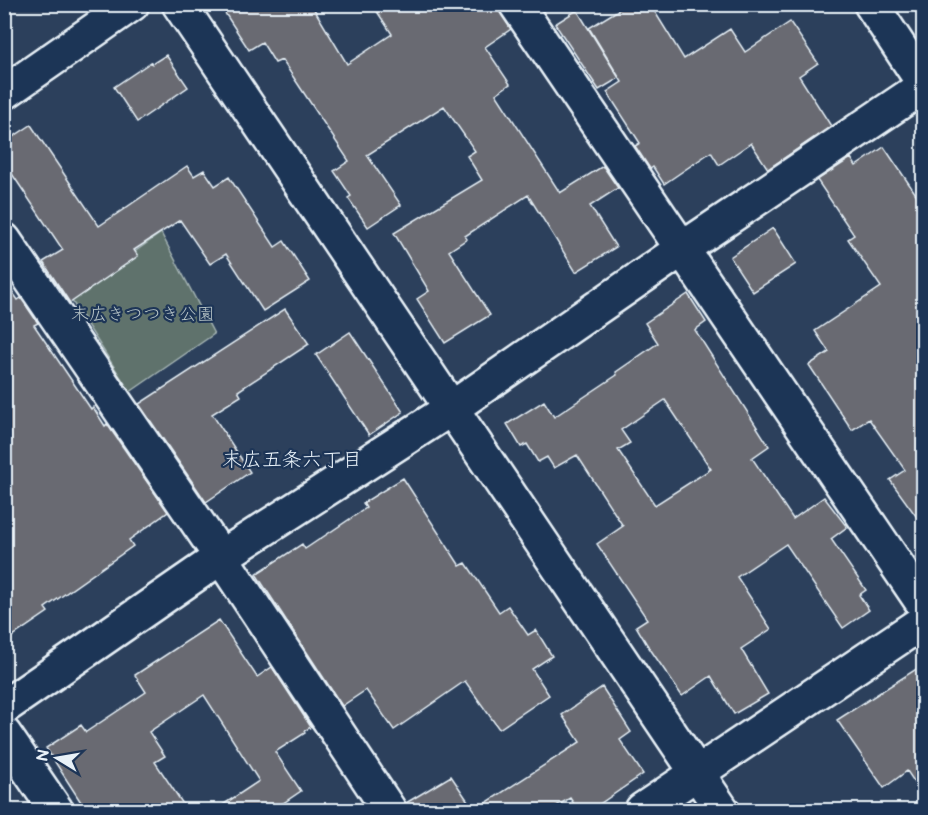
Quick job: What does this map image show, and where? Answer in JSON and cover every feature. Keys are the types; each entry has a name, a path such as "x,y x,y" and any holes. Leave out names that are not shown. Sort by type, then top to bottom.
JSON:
{"street":[{"path":"4,93 132,4"},
{"path":"179,4 722,810"},
{"path":"516,4 924,605"},
{"path":"4,707 221,557 452,408 924,85 872,4"},
{"path":"4,240 221,557 389,810"},
{"path":"642,810 924,621"},
{"path":"4,734 56,810"}],"green space":[{"name":"末広きつつき公園","path":"161,233 214,334 130,392 70,298"}],"building":[{"path":"219,4 311,4 347,64 392,34 372,4 495,4 511,29 485,47 510,84 496,94 560,193 603,166 618,188 590,206 616,247 576,272 528,195 465,236 467,239 449,251 490,315 445,343 417,299 429,291 394,233 482,180 467,156 475,151 444,106 367,155 401,205 368,227 348,198 351,196 334,171 349,161 282,60 275,63 262,42 249,50"},
{"path":"628,4 650,4 684,59 730,29 745,52 790,22 818,63 799,76 831,126 768,169 751,143 719,165 711,152 664,184 653,167 650,169 635,146 640,143 607,92 622,82 589,28"},
{"path":"577,10 619,78 599,90 555,24"},
{"path":"166,55 188,87 137,122 114,87 151,62 152,64"},
{"path":"31,125 99,226 187,166 194,176 204,170 215,186 229,177 275,247 284,241 310,281 263,311 226,254 210,264 180,220 134,250 138,256 70,303 43,262 63,250 4,162 4,143"},
{"path":"884,147 924,206 924,527 890,480 905,470 869,419 852,430 809,365 829,352 815,331 881,287 848,239 854,235 817,180 851,158 856,166"},
{"path":"773,228 796,264 753,292 730,257"},
{"path":"4,280 18,300 21,298 38,323 34,325 91,409 93,407 105,426 107,424 168,512 129,540 133,546 45,608 48,612 4,642"},
{"path":"688,294 706,322 695,330 769,446 752,458 793,519 824,497 847,527 831,539 866,590 859,595 869,610 843,628 786,544 737,577 771,629 741,649 768,694 734,714 711,676 682,696 646,643 636,626 647,619 597,544 623,526 577,455 554,468 547,457 538,462 527,444 521,447 507,424 544,401 554,417 617,375 616,372 658,343 645,323","holes":["665,400 711,469 655,505 618,450 630,443 621,430"]},
{"path":"285,309 309,344 238,391 241,396 212,414 250,472 206,502 139,404"},
{"path":"350,332 403,412 369,435 316,355"},
{"path":"403,478 460,566 466,563 499,612 508,606 528,635 536,630 552,656 532,669 549,695 499,729 465,681 394,730 366,690 342,706 256,574 302,544 305,549 366,508 363,503"},
{"path":"219,620 257,677 272,667 311,727 275,752 301,791 273,810 215,810 259,781 204,695 149,732 165,756 155,762 187,810 86,810 46,748 81,725 86,732 146,692 135,675"},
{"path":"924,664 924,796 907,771 884,788 837,720"},
{"path":"602,687 631,732 620,740 643,774 591,810 578,810 570,798 550,810 475,810 580,742 562,715"},
{"path":"451,776 474,810 407,810 406,803"}],"district":[{"name":"末広五条六丁目","path":"292,460"}]}
